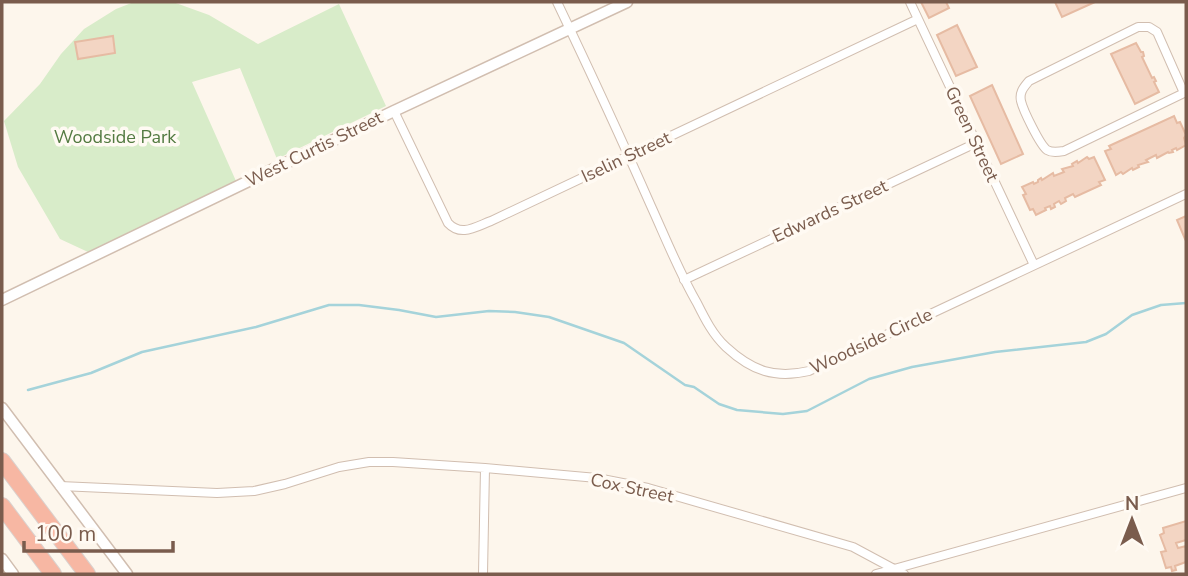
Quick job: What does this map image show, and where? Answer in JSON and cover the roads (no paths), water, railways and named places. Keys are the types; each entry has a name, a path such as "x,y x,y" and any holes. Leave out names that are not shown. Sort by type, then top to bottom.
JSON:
{"highway":[{"path":"2,461 87,574"},
{"path":"2,506 53,574"}],"street":[{"name":"Woodside Circle","path":"557,2 684,280 708,324 728,349 760,370 772,374 787,375 809,371 1186,194"},
{"name":"West Curtis Street","path":"2,300 394,111 628,2"},
{"name":"Green Street","path":"910,2 1034,265"},
{"name":"Iselin Street","path":"394,111 448,223 458,230 468,230 918,19"},
{"path":"1138,27 1149,27 1157,32 1185,93 1055,153 1047,150 1039,140 1021,99 1022,89 1030,81 1138,27"},
{"name":"Edwards Street","path":"684,280 976,143"},
{"path":"2,408 127,574"},
{"name":"Cox Street","path":"60,486 217,493 254,491 369,461 597,478 648,488 853,547 904,574"},
{"path":"483,574 485,468"},
{"path":"876,574 1186,488"},
{"path":"2,559 13,574"}],"waterway":[{"path":"28,390 91,373 142,352 256,327 329,305 359,305 436,317 489,311 549,317 624,343 685,385 694,387 719,404 737,410 783,414 807,411 869,379 912,367 995,352 1086,342 1106,334 1132,315 1161,305 1186,303"}],"park label":[{"name":"Woodside Park","path":"115,137"}]}
